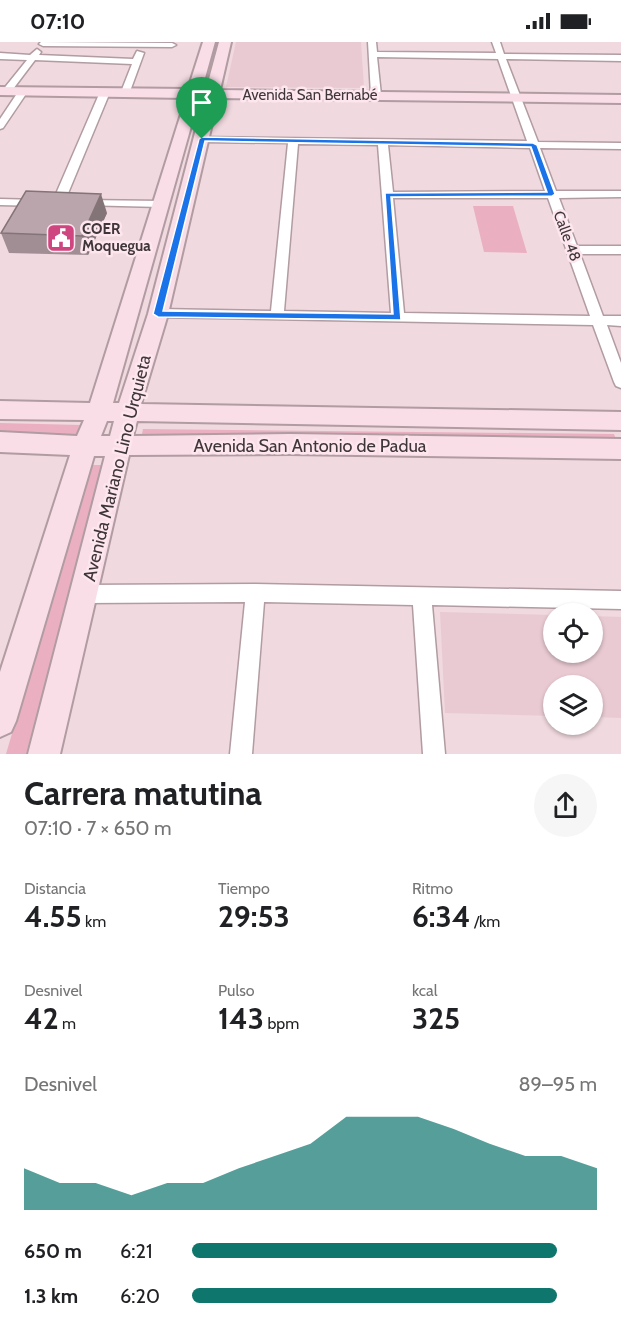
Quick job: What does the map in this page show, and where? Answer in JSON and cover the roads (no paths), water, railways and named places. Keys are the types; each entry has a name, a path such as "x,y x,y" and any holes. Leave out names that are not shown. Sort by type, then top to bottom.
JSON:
{"main road":[{"name":"Avenida Mariano Lino Urquieta","path":"44,754 85,594 127,413 158,314 202,139 202,94 209,42"},
{"name":"Avenida Mariano Lino Urquieta","path":"0,722 86,446 99,412 161,204 202,94 225,42"},
{"name":"Avenida San Bernabé","path":"3,91 621,99"},
{"name":"Avenida San Antonio de Padua","path":"0,410 621,421"},
{"path":"290,444 291,416"},
{"path":"455,418 459,447"},
{"name":"Avenida San Antonio de Padua","path":"0,442 86,446 290,444 621,449"}],"street":[{"path":"372,42 376,95"},
{"name":"Calle 48","path":"496,42 621,382"},
{"path":"3,91 43,43 172,45"},
{"path":"97,61 107,44"},
{"path":"126,92 144,45"},
{"path":"372,54 621,58"},
{"path":"0,56 136,62"},
{"path":"0,126 23,91"},
{"path":"58,203 105,92"},
{"path":"202,139 621,146"},
{"path":"277,315 293,141"},
{"path":"383,141 398,317"},
{"path":"387,195 621,194"},
{"path":"0,202 161,204"},
{"path":"572,250 621,250"},
{"path":"158,314 621,321"},
{"path":"241,754 255,593"},
{"path":"85,594 255,593 621,600"},
{"path":"422,597 434,754"}],"place":[{"name":"COER Moquegua","path":"61,238"}]}
